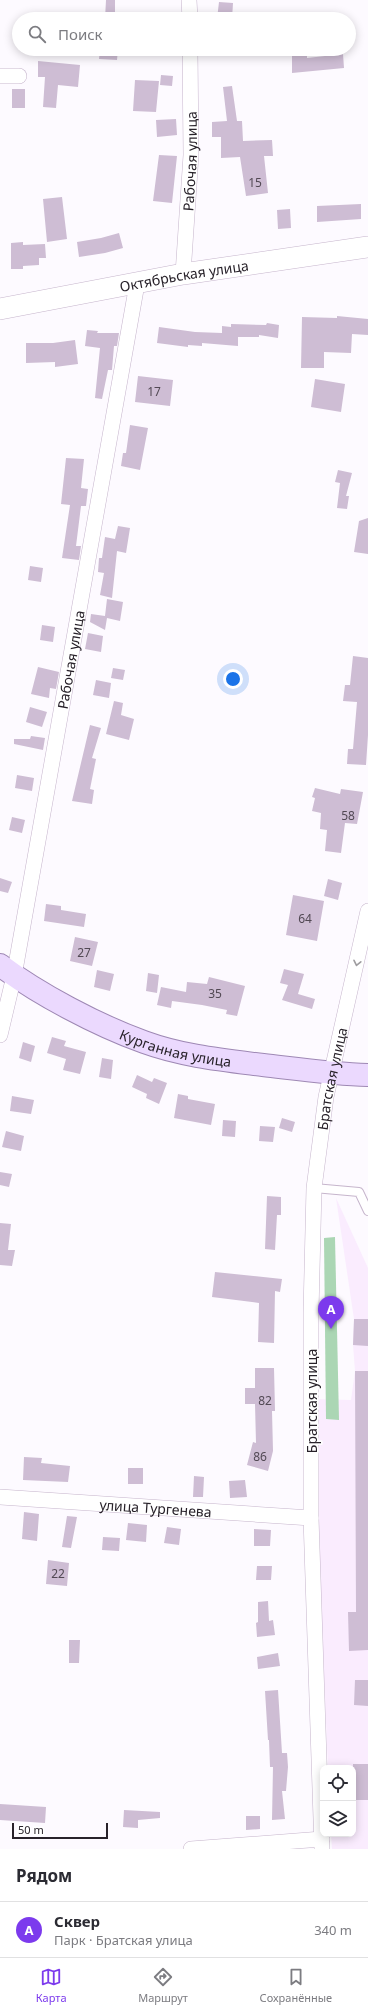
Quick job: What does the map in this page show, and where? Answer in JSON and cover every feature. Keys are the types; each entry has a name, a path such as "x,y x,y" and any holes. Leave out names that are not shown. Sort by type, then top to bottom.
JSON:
{"main road":[{"name":"Курганная улица","path":"7,971 91,1019 144,1042 206,1058 332,1073 368,1075"}],"street":[{"path":"189,0 190,12"},
{"name":"Рабочая улица","path":"183,274 191,155 190,56"},
{"path":"0,76 19,76"},
{"name":"Октябрьская улица","path":"0,309 183,274 368,247"},
{"name":"Рабочая улица","path":"0,1035 7,971 137,284"},
{"name":"Братская улица","path":"322,1844 311,1518 311,1312 314,1188 326,1097 368,911"},
{"name":"улица Тургенева","path":"0,1497 311,1518"},
{"path":"191,1849 322,1844"}],"lane":[{"path":"314,1188 359,1192 368,1211"}],"shaded area":[{"path":"336,1198 368,1268 368,1849 332,1849 331,1837 356,1837 356,1765 328,1765 312,1399 351,1400 355,1371 353,1345 354,1319"}],"green space":[{"path":"335,1237 339,1420 326,1419 324,1238"}],"building":[{"path":"106,0 115,0 115,12 105,12"},
{"path":"219,2 233,3 232,12 218,12"},
{"path":"99,56 117,56 117,60 99,59"},
{"path":"292,56 307,56 307,58 343,56 344,68 292,73"},
{"path":"38,61 80,65 78,87 58,85 56,108 43,107 45,77 38,77"},
{"path":"161,75 173,76 172,86 160,85"},
{"path":"135,80 159,81 156,112 133,111"},
{"path":"232,86 237,121 242,121 243,141 272,140 273,156 264,156 268,193 246,196 240,157 221,158 221,137 212,137 212,122 227,121 223,87"},
{"path":"12,89 25,89 25,108 12,108"},
{"path":"176,119 177,135 157,137 156,120"},
{"path":"159,155 177,156 172,203 153,201"},
{"path":"62,197 67,239 47,242 43,199"},
{"path":"361,204 361,219 317,222 317,206"},
{"path":"290,209 291,228 278,229 277,210"},
{"path":"119,233 123,248 105,253 79,257 77,242"},
{"path":"23,242 23,245 45,244 46,258 39,258 39,265 23,266 23,269 11,269 11,243"},
{"path":"337,316 368,319 368,335 352,334 351,353 324,352 324,368 301,368 302,317 337,318"},
{"path":"267,323 279,325 278,338 259,335 259,337 238,337 238,346 202,343 202,346 188,345 188,347 157,343 159,327 195,332 222,333 222,326 231,327 231,324 266,325"},
{"path":"87,330 98,331 97,333 119,333 117,346 114,346 112,370 108,370 102,399 95,398 100,348 85,346"},
{"path":"75,340 78,364 55,367 55,362 26,363 26,343 53,343"},
{"path":"138,376 173,380 170,406 135,402"},
{"path":"315,379 345,384 341,412 311,407"},
{"path":"130,425 148,428 140,470 121,466 123,453 126,453"},
{"path":"66,458 84,459 81,488 88,489 86,506 81,506 76,546 81,546 79,560 62,558 70,505 61,504"},
{"path":"338,470 352,473 346,496 349,496 347,509 337,508 340,483 335,482"},
{"path":"368,518 368,554 354,552 359,521"},
{"path":"118,526 130,528 126,553 117,551 112,598 100,595 104,573 98,572 99,558 102,558 105,537 115,539"},
{"path":"30,566 43,568 41,582 28,580"},
{"path":"107,599 123,602 120,621 107,618 105,630 90,622 91,614 105,616"},
{"path":"42,625 55,627 53,642 40,640"},
{"path":"88,633 103,636 101,652 85,649"},
{"path":"353,656 368,658 368,735 366,765 347,764 348,749 353,749 357,702 343,701 345,685 350,685"},
{"path":"38,667 59,672 56,689 50,688 49,698 31,694"},
{"path":"113,668 125,670 123,680 111,678"},
{"path":"96,680 111,683 109,698 93,695"},
{"path":"114,701 123,703 121,715 134,719 129,740 106,734"},
{"path":"30,707 47,712 42,727 26,722"},
{"path":"90,725 101,728 92,758 96,759 90,789 94,790 92,804 72,801"},
{"path":"31,736 45,738 43,750 14,744 14,739 30,739"},
{"path":"17,775 34,778 32,791 15,788"},
{"path":"315,788 340,794 341,789 363,792 357,824 345,823 341,853 325,851 327,830 320,829 321,813 312,811 315,798 312,797"},
{"path":"12,817 25,820 22,833 9,830"},
{"path":"0,878 12,882 8,893 0,891"},
{"path":"328,879 342,883 338,900 324,896"},
{"path":"293,895 324,901 317,941 286,935"},
{"path":"46,904 61,906 61,910 86,914 84,927 44,921"},
{"path":"75,937 98,942 92,966 70,961"},
{"path":"284,969 304,974 298,994 315,999 312,1009 282,1000 288,985 280,983"},
{"path":"97,970 114,974 110,991 94,987"},
{"path":"148,973 159,975 157,993 146,991"},
{"path":"209,977 245,986 237,1016 226,1014 227,1010 202,1005 172,1001 171,1008 157,1005 161,987 186,992 187,982 207,984"},
{"path":"52,1037 66,1041 64,1046 86,1052 80,1074 63,1070 66,1059 47,1053"},
{"path":"23,1042 35,1046 31,1062 19,1058"},
{"path":"102,1058 113,1060 111,1079 99,1077"},
{"path":"137,1075 152,1082 154,1078 167,1083 159,1104 146,1098 147,1094 132,1087"},
{"path":"178,1094 188,1096 188,1099 215,1104 211,1125 174,1118"},
{"path":"12,1096 34,1100 31,1114 10,1111"},
{"path":"282,1118 295,1122 292,1132 279,1128"},
{"path":"223,1120 236,1121 235,1137 222,1136"},
{"path":"260,1126 275,1127 273,1142 259,1141"},
{"path":"6,1131 24,1136 21,1151 2,1147"},
{"path":"0,1172 12,1174 9,1187 0,1185"},
{"path":"267,1196 281,1197 281,1215 277,1215 275,1250 265,1249"},
{"path":"0,1223 11,1224 8,1250 15,1250 12,1266 0,1265"},
{"path":"215,1272 282,1279 280,1292 275,1291 274,1343 258,1342 259,1303 212,1297"},
{"path":"354,1319 368,1319 368,1346 353,1345"},
{"path":"255,1368 274,1368 275,1411 272,1411 273,1451 268,1471 247,1465 253,1442 256,1443 255,1404 245,1404 245,1388 255,1388"},
{"path":"355,1371 368,1371 368,1650 349,1651 348,1612 356,1612"},
{"path":"24,1457 42,1458 41,1463 70,1466 68,1482 23,1480"},
{"path":"128,1468 143,1468 143,1484 128,1484"},
{"path":"194,1476 204,1477 203,1497 193,1497"},
{"path":"245,1480 247,1497 230,1498 229,1481"},
{"path":"24,1512 39,1514 37,1541 22,1539"},
{"path":"67,1516 77,1517 71,1548 62,1547"},
{"path":"128,1523 147,1525 146,1542 126,1540"},
{"path":"167,1527 181,1529 179,1545 164,1543"},
{"path":"254,1529 271,1530 270,1546 254,1546"},
{"path":"103,1537 120,1538 119,1551 102,1550"},
{"path":"48,1560 69,1563 67,1586 46,1584"},
{"path":"257,1566 272,1566 271,1580 256,1580"},
{"path":"268,1601 269,1621 273,1620 275,1635 257,1637 256,1623 258,1622 258,1602"},
{"path":"69,1640 80,1640 79,1663 69,1663"},
{"path":"278,1653 280,1666 258,1669 257,1657"},
{"path":"355,1680 368,1680 368,1706 354,1705"},
{"path":"278,1690 282,1753 287,1753 288,1767 286,1791 282,1791 285,1819 272,1820 273,1767 270,1767 265,1691"},
{"path":"368,1764 368,1800 356,1800 356,1765 353,1765"},
{"path":"0,1804 46,1807 45,1823 0,1820"},
{"path":"124,1810 160,1812 160,1818 138,1820 138,1828 123,1827"},
{"path":"246,1816 260,1816 260,1829 246,1830"}],"place":[{"name":"Сквер","path":"331,1329"}]}
